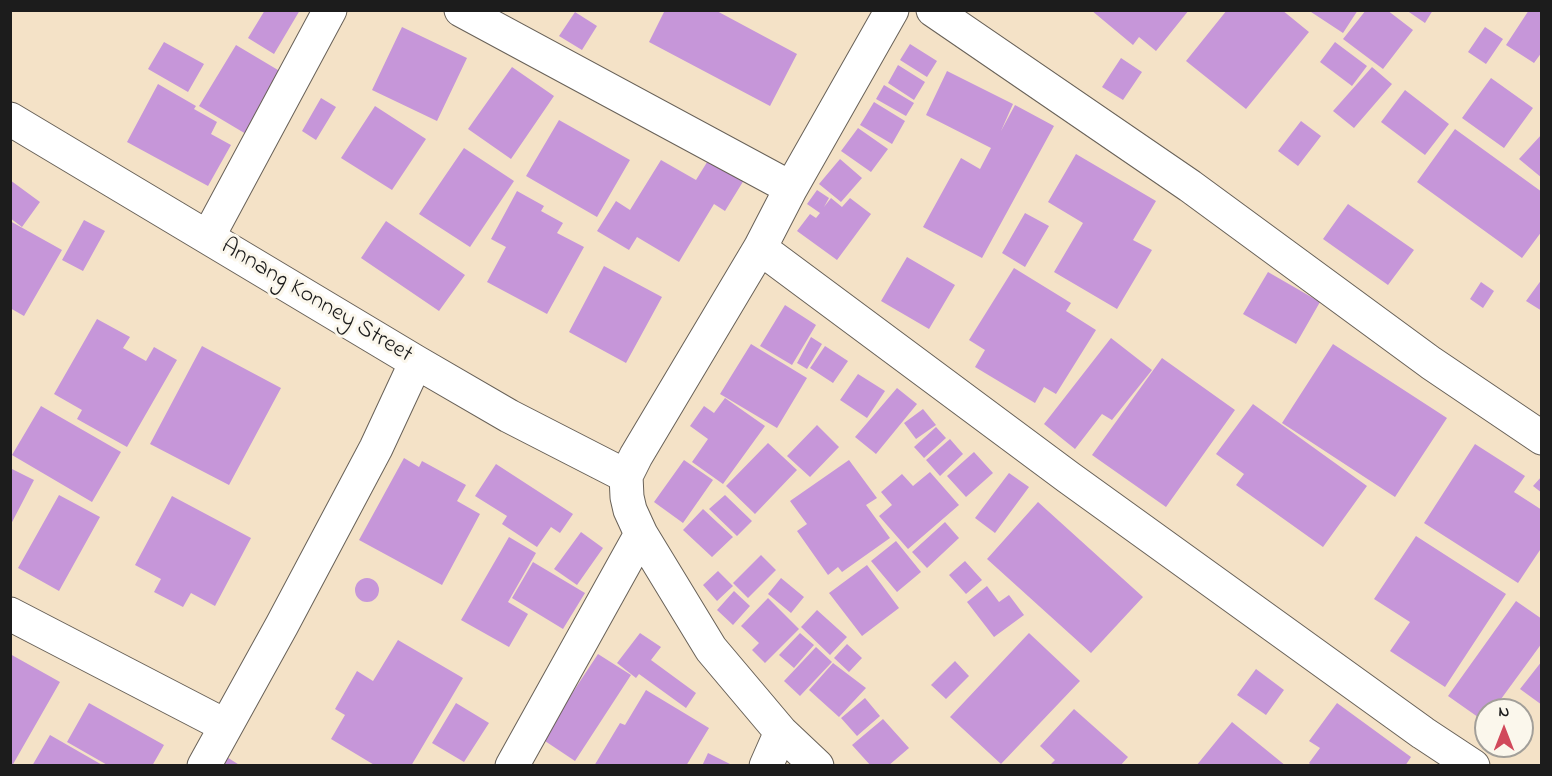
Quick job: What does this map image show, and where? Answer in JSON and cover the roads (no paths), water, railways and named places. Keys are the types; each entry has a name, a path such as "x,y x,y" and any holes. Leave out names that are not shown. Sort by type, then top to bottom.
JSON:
{"street":[{"path":"208,237 330,10"},
{"path":"462,10 791,188"},
{"path":"817,765 781,732 711,649 641,534 630,510 626,476 760,248 791,188 892,10"},
{"path":"933,10 1190,186 1431,363 1542,438"},
{"name":"Annang Konney Street","path":"10,119 509,416 626,476"},
{"path":"760,248 1068,477 1423,733 1473,765"},
{"path":"204,765 376,448 416,362"},
{"path":"512,765 641,534"},
{"path":"10,614 226,726"},
{"path":"766,765 781,732"}]}
